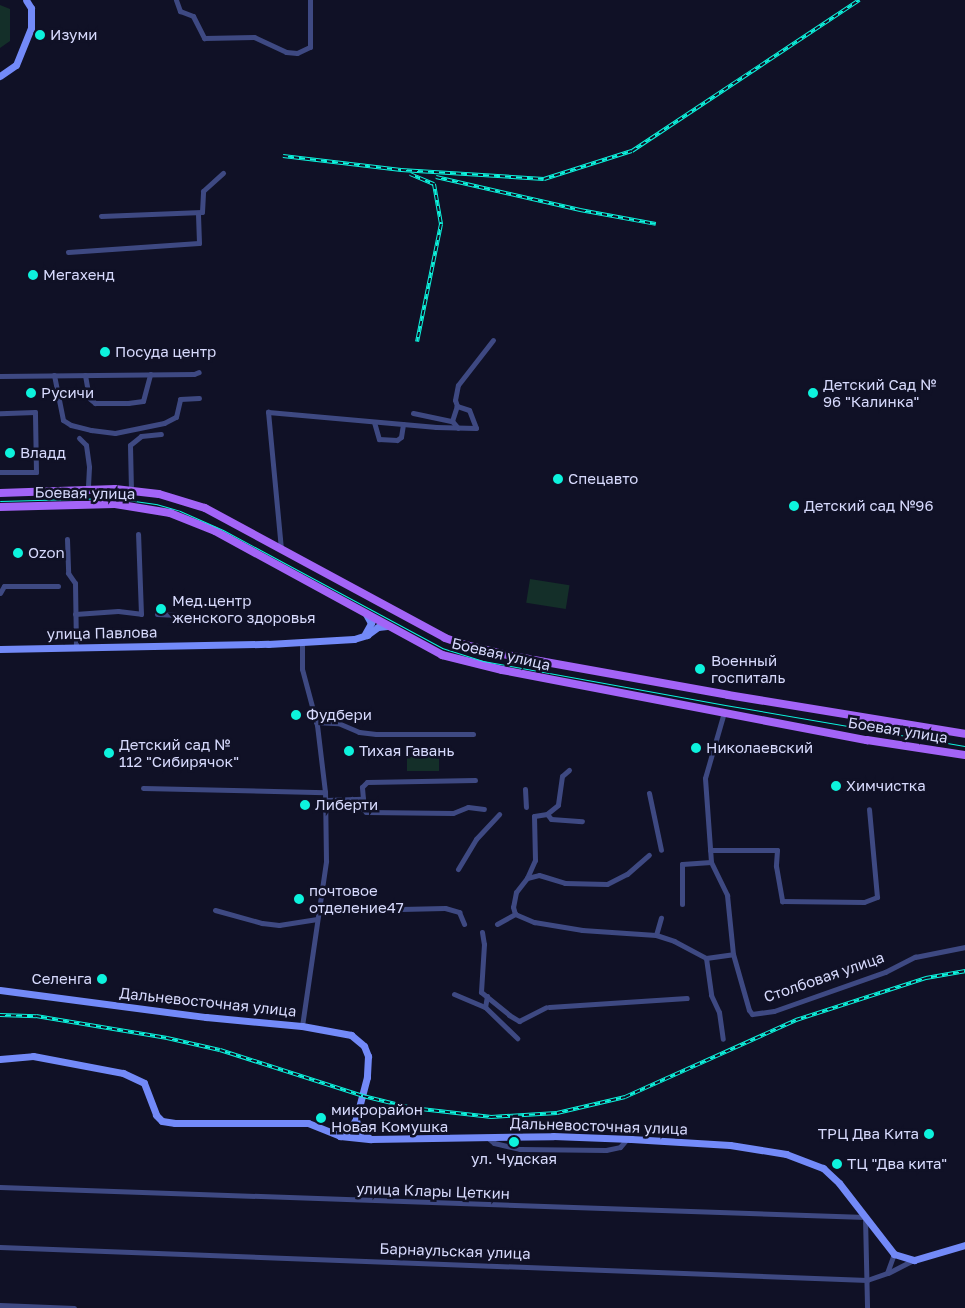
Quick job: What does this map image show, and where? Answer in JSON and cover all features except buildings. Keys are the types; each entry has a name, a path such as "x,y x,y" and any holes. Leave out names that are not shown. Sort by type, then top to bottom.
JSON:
{"main road":[{"name":"Боевая улица","path":"0,493 88,489 131,490 159,494 205,508 445,638 465,645 728,695 965,734"},
{"name":"Боевая улица","path":"0,507 115,504 170,513 215,531 442,656 867,740 965,755"},
{"name":"Столбовая улица","path":"724,711 728,695"}],"street":[{"path":"0,76 16,65 31,28 31,8 26,0"},
{"path":"176,0 180,11 193,16 204,38 254,37 286,52 297,53 310,46 310,0"},
{"path":"102,216 202,212 203,191 223,173"},
{"path":"68,252 198,242 198,213"},
{"path":"452,421 457,406 458,385 462,377 492,340"},
{"path":"0,376 199,372"},
{"path":"85,375 89,398 95,403 128,403 143,401 150,374"},
{"path":"54,375 63,420 71,425 92,430 115,432 164,423 176,417 180,399 199,398"},
{"path":"281,549 268,412 374,422 476,428 469,410 457,406"},
{"path":"0,413 35,412 36,472 0,472"},
{"path":"413,413 452,421 458,428"},
{"path":"374,422 379,439 397,440 401,436 403,424"},
{"path":"131,490 130,445 142,436 161,434"},
{"path":"79,438 86,445 89,467 88,489"},
{"path":"75,614 118,611 141,614 138,534"},
{"path":"67,539 68,572 75,583 76,647"},
{"path":"0,593 4,586 58,586"},
{"path":"157,614 178,615"},
{"path":"354,639 367,633 370,628 371,623 366,614"},
{"name":"улица Павлова","path":"0,648 302,642 354,639 367,635 378,626 386,626"},
{"path":"302,642 302,670 316,722 326,800 326,860 302,1026"},
{"name":"Столбовая улица","path":"724,711 705,778 711,862 727,895 733,954 749,1010 752,1014 774,1011 885,972 915,957 965,947"},
{"path":"316,722 338,723 359,732 376,734 473,734"},
{"path":"515,914 513,907 516,892 527,878 535,860 534,816 547,814 558,805 562,776 569,770"},
{"path":"326,800 363,799 362,787 367,782 475,780"},
{"path":"142,788 325,792"},
{"path":"525,790 526,807"},
{"path":"649,793 661,850"},
{"path":"352,799 366,812 453,813 468,807 484,809"},
{"path":"710,850 777,850 776,866 782,901 864,902 877,896 870,809"},
{"path":"458,869 476,839 499,814"},
{"path":"547,814 551,819 582,821"},
{"path":"527,878 539,875 565,883 607,884 628,874 649,855"},
{"path":"682,904 682,864 711,862"},
{"path":"318,906 357,910 445,908 459,912 464,924"},
{"path":"215,910 279,926 316,920"},
{"path":"497,924 515,914"},
{"path":"515,914 534,922 582,930 656,935 674,941 706,958 733,954"},
{"path":"656,935 661,918"},
{"path":"482,932 484,944 481,992 508,1015 519,1020 548,1007 687,998"},
{"path":"706,958 710,995 719,1012 723,1038"},
{"name":"Дальневосточная улица","path":"0,990 206,1017 302,1026 351,1034 364,1046 369,1067 356,1119 350,1128 340,1136"},
{"path":"454,994 485,1007 517,1038"},
{"path":"485,1007 487,996"},
{"name":"Дальневосточная улица","path":"0,1059 33,1056 123,1073 144,1083 156,1115 162,1121 175,1123 308,1123 340,1136 371,1139 487,1136 627,1139 730,1145 786,1154 823,1168 840,1183 865,1217"},
{"path":"356,1119 358,1129 364,1136 371,1139"},
{"path":"487,1136 494,1143 529,1149 606,1150 620,1147 627,1139"},
{"name":"улица Клары Цеткин","path":"0,1187 865,1217"},
{"path":"865,1217 894,1254 914,1260 965,1245"},
{"path":"865,1217 867,1308"},
{"name":"Барнаульская улица","path":"0,1247 867,1280 914,1260"},
{"path":"887,1273 894,1254"},
{"path":"0,1305 74,1308"}],"green space":[{"path":"0,5 10,9 10,41 0,48"},
{"path":"530,579 570,585 566,609 526,603"},
{"path":"407,757 439,757 439,771 407,771"}],"tram line":[{"path":"0,501 113,498 156,504 180,511 223,530 442,648 483,661 965,746"}],"railway":[{"path":"283,156 401,170 544,179 632,151 859,0"},
{"path":"410,174 434,184 441,224 417,342"},
{"path":"436,177 580,210 656,224"},
{"path":"0,1015 36,1016 167,1038 220,1050 363,1096 412,1108 491,1117 557,1113 625,1097 796,1020 926,978 965,971"}],"place":[{"name":"Изуми","path":"40,35"},
{"name":"Мегахенд","path":"33,275"},
{"name":"Посуда центр","path":"105,352"},
{"name":"Русичи","path":"31,393"},
{"name":"Детский Сад № 96 \"Калинка\"","path":"813,393"},
{"name":"Владд","path":"10,453"},
{"name":"Спецавто","path":"558,479"},
{"name":"Детский сад №96","path":"794,506"},
{"name":"Ozon","path":"18,553"},
{"name":"Мед.центр женского здоровья","path":"161,609"},
{"name":"Военный госпиталь","path":"700,669"},
{"name":"Фудбери","path":"296,715"},
{"name":"Николаевский","path":"696,748"},
{"name":"Тихая Гавань","path":"349,751"},
{"name":"Детский сад № 112 \"Сибирячок\"","path":"109,753"},
{"name":"Химчистка","path":"836,786"},
{"name":"Либерти","path":"305,805"},
{"name":"почтовое отделение47","path":"299,899"},
{"name":"Селенга","path":"102,979"},
{"name":"микрорайон Новая Комушка","path":"321,1118"},
{"name":"ТРЦ Два Кита","path":"929,1134"},
{"name":"ул. Чудская","path":"514,1142"},
{"name":"ТЦ \"Два кита\"","path":"837,1164"}]}
